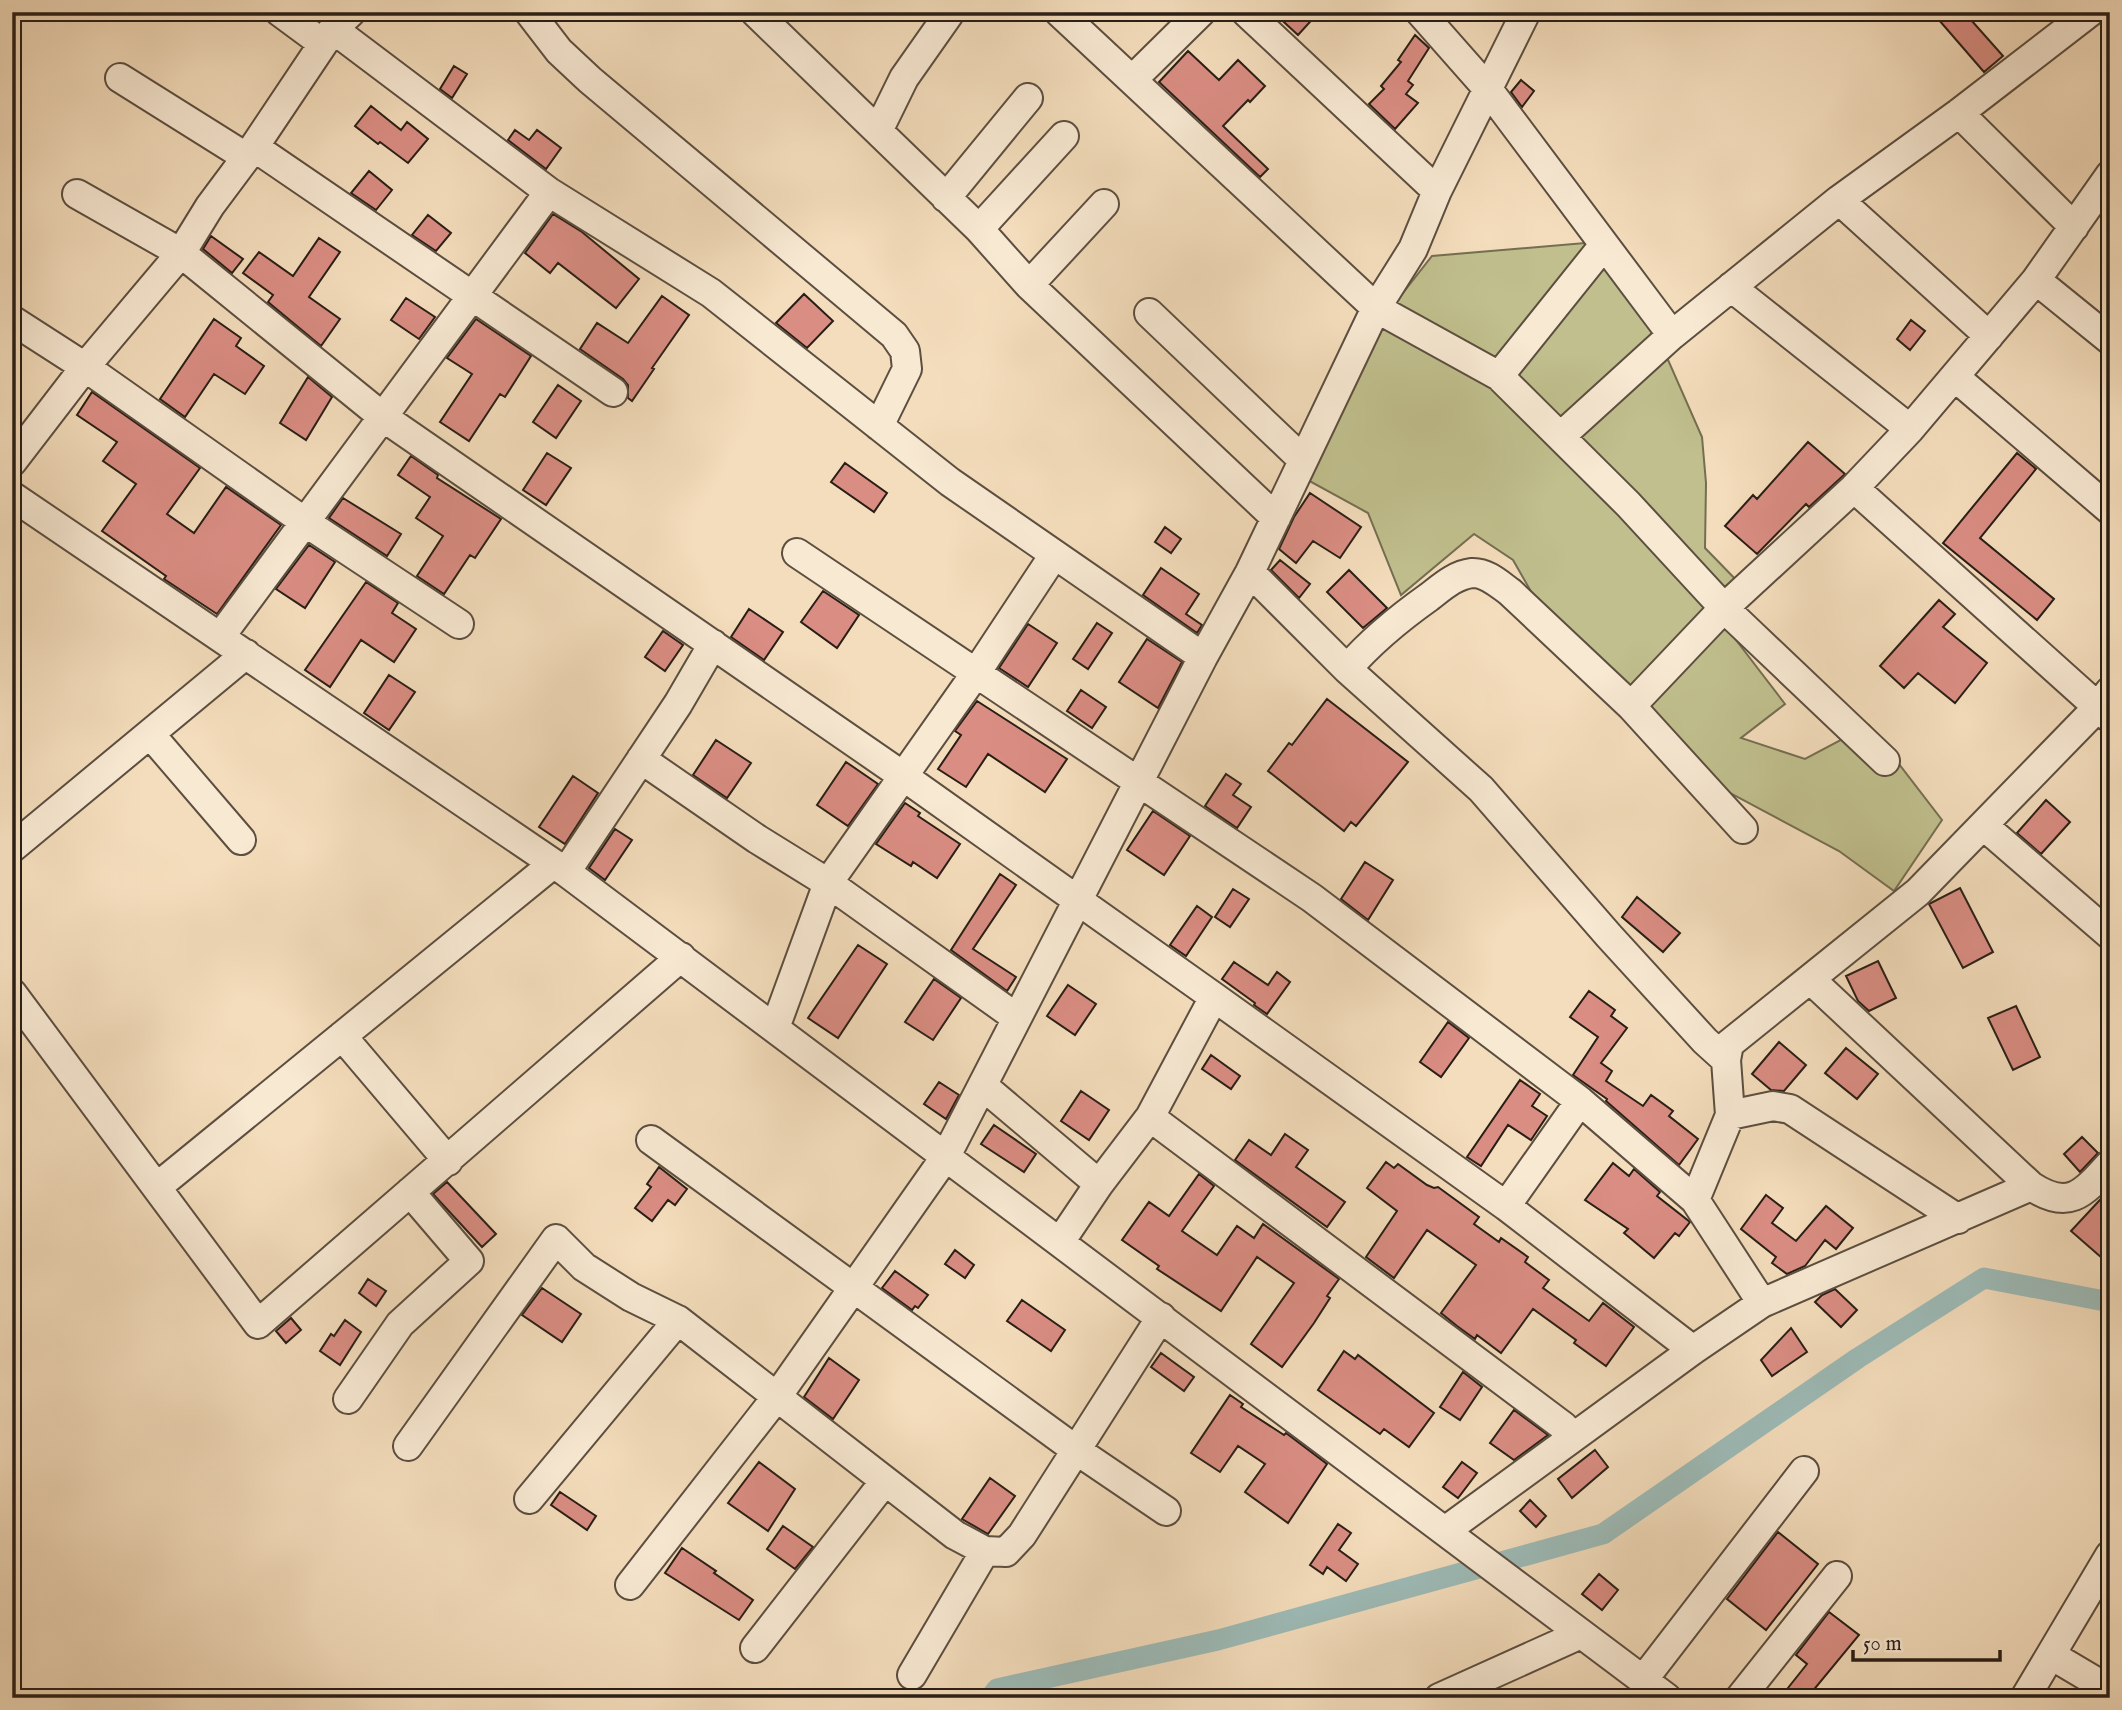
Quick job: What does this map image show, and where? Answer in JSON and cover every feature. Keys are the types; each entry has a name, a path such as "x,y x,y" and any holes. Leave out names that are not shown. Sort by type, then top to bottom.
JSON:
{"street":[{"path":"280,12 335,28 549,192 711,293 950,482 1203,657"},
{"path":"529,12 559,51 590,80 894,335 905,351 907,369 879,426"},
{"path":"755,12 979,229 1029,285 1276,518"},
{"path":"1059,12 1376,308 1499,376 1561,436 1724,608 1885,761"},
{"path":"1132,80 1201,12"},
{"path":"1246,12 1437,191"},
{"path":"1420,12 1487,88 1672,335"},
{"path":"629,1585 776,1398 946,1156 1203,657 1250,572 1376,308 1413,249 1437,191 1526,12"},
{"path":"1561,436 1672,335 1839,200 1959,113 2090,12"},
{"path":"878,131 904,78 949,14"},
{"path":"12,462 85,367 181,253 210,206 335,28"},
{"path":"120,78 250,152 473,296 613,392"},
{"path":"946,198 1028,98"},
{"path":"1959,113 2074,227"},
{"path":"979,229 1064,136"},
{"path":"1631,706 1724,608 1854,488 1910,429 2036,280 2110,175"},
{"path":"220,637 549,192"},
{"path":"77,194 181,253 383,417 903,776 1214,997 1506,1206 1693,1350"},
{"path":"1839,200 1989,336"},
{"path":"1029,285 1104,204"},
{"path":"1499,376 1604,244"},
{"path":"2036,280 2110,340"},
{"path":"1731,288 1910,429"},
{"path":"1149,313 1303,460"},
{"path":"12,320 85,367 305,522 459,624"},
{"path":"1955,377 2110,510"},
{"path":"1695,1200 1730,1115 1726,1060 1729,1044 1918,892 2105,706 1854,488"},
{"path":"12,496 559,868 1667,1698"},
{"path":"797,553 1312,898 1580,1101 1695,1200 1762,1303"},
{"path":"775,1028 828,883 976,673 1054,555"},
{"path":"1250,572 1347,669 1481,789 1609,936 1705,1041 1726,1060"},
{"path":"1347,669 1388,626 1456,577 1474,573 1493,579 1631,706 1743,829"},
{"path":"157,1187 342,1037 559,868 641,759 678,704 713,644"},
{"path":"12,848 246,654"},
{"path":"150,734 241,841"},
{"path":"641,759 757,839 828,883 1017,1018"},
{"path":"1984,826 2110,935"},
{"path":"12,993 258,1324 681,957"},
{"path":"1810,979 2031,1186 2062,1200 2072,1197 2095,1181 2110,1164"},
{"path":"1060,1242 1099,1184 1150,1117 1214,997"},
{"path":"342,1037 447,1161"},
{"path":"983,1086 1099,1184"},
{"path":"1506,1206 1580,1101"},
{"path":"1730,1115 1773,1106 1790,1109 1958,1219"},
{"path":"1150,1117 1563,1426 1573,1437"},
{"path":"651,1140 1076,1450 1167,1511"},
{"path":"1451,1535 1573,1437 1762,1303 2031,1186"},
{"path":"348,1399 400,1324 470,1261 411,1192"},
{"path":"408,1446 556,1239 584,1267 631,1297 677,1320 955,1535 985,1552 1006,1552 1022,1535 1161,1317"},
{"path":"529,1499 677,1320"},
{"path":"1643,1680 1804,1471"},
{"path":"755,1648 885,1481"},
{"path":"912,1675 985,1552"},
{"path":"2025,1698 2110,1555"},
{"path":"1740,1698 1837,1576"},
{"path":"1439,1698 1581,1634"},
{"path":"2051,1655 2110,1690"}],"shaded area":[{"path":"1585,243 1654,328 1702,437 1706,483 1705,548 1744,588 1703,597 1785,704 1741,738 1805,759 1869,725 1942,820 1894,891 1839,851 1670,761 1575,668 1513,560 1474,534 1401,595 1368,513 1304,478 1381,321 1432,256"}],"building":[{"path":"1273,12 1319,12 1298,35"},
{"path":"1932,12 1964,12 2003,56 1984,72"},
{"path":"1415,35 1429,48 1408,81 1413,85 1406,94 1418,103 1395,129 1369,104 1384,89 1381,86 1401,62 1398,60"},
{"path":"1188,51 1219,80 1238,60 1265,86 1223,126 1268,169 1260,177 1159,82"},
{"path":"454,66 467,74 452,98 440,89"},
{"path":"1521,80 1534,91 1522,107 1511,92"},
{"path":"371,106 401,130 407,122 428,139 408,163 355,126"},
{"path":"515,130 529,140 537,130 561,148 546,169 508,140"},
{"path":"369,171 392,190 376,210 351,193"},
{"path":"553,214 582,232 639,279 616,308 558,263 550,273 525,253"},
{"path":"428,215 451,233 436,251 412,235"},
{"path":"211,236 243,259 232,273 203,249"},
{"path":"319,238 340,252 309,297 340,319 321,346 268,302 273,295 243,273 259,252 293,276"},
{"path":"804,294 833,321 807,348 776,323"},
{"path":"662,296 689,315 632,401 628,398 628,385 623,379 580,349 597,323 628,343"},
{"path":"406,298 435,317 419,339 391,320"},
{"path":"214,319 241,338 236,346 264,366 245,394 214,374 185,417 160,399"},
{"path":"476,319 531,356 505,397 500,394 469,441 440,422 472,374 447,358"},
{"path":"1911,320 1925,331 1910,350 1897,339"},
{"path":"308,377 332,397 306,440 280,423"},
{"path":"558,385 581,401 556,438 533,422"},
{"path":"92,392 200,468 167,514 194,533 226,487 281,525 217,614 164,579 166,576 102,531 136,484 103,461 117,442 77,415"},
{"path":"1808,442 1845,474 1809,507 1806,504 1757,554 1725,526 1753,495 1757,499"},
{"path":"547,453 571,468 546,505 523,490"},
{"path":"2017,453 2036,469 1980,538 2054,599 2037,620 1943,543"},
{"path":"411,456 438,475 437,478 501,519 475,558 470,555 444,594 417,576 443,536 416,518 430,497 398,475"},
{"path":"845,463 887,493 874,512 831,482"},
{"path":"1310,493 1361,527 1340,558 1313,541 1296,563 1279,549 1294,517"},
{"path":"343,498 401,534 387,556 329,518"},
{"path":"1165,527 1181,539 1171,553 1155,542"},
{"path":"309,545 335,562 305,608 276,589"},
{"path":"1280,560 1310,584 1299,598 1271,570"},
{"path":"1161,568 1199,594 1186,614 1202,625 1197,633 1143,595"},
{"path":"1349,570 1387,608 1363,628 1327,592"},
{"path":"366,582 398,603 392,613 416,629 394,662 361,640 330,687 305,670"},
{"path":"823,591 859,615 837,648 801,622"},
{"path":"1939,600 1955,614 1943,627 1987,663 1955,703 1918,673 1904,688 1880,666"},
{"path":"749,609 783,632 764,660 731,637"},
{"path":"1097,623 1112,633 1088,669 1073,659"},
{"path":"1028,624 1057,643 1028,687 999,668"},
{"path":"663,631 683,645 665,671 645,657"},
{"path":"1147,639 1182,662 1158,708 1119,682"},
{"path":"389,675 415,692 389,730 364,713"},
{"path":"1081,690 1106,707 1092,728 1067,711"},
{"path":"1327,699 1408,762 1356,826 1351,822 1344,831 1268,771"},
{"path":"977,701 1067,759 1045,792 988,754 966,787 938,769 961,735 955,731"},
{"path":"716,740 751,763 727,798 693,775"},
{"path":"846,762 878,784 848,826 817,805"},
{"path":"1226,774 1241,784 1233,795 1251,807 1237,828 1205,806"},
{"path":"573,776 598,793 565,844 539,827"},
{"path":"2046,800 2070,822 2041,854 2017,833"},
{"path":"905,803 920,813 918,816 960,844 937,878 913,862 911,866 876,844"},
{"path":"1153,811 1190,836 1164,875 1127,850"},
{"path":"615,829 632,840 605,880 589,868"},
{"path":"1365,862 1393,880 1368,920 1341,899"},
{"path":"1000,874 1016,885 973,949 1016,977 1007,991 951,950"},
{"path":"1960,888 1993,952 1963,968 1929,904"},
{"path":"1233,889 1249,899 1230,927 1215,917"},
{"path":"1637,897 1680,933 1663,952 1622,917"},
{"path":"1197,906 1212,917 1186,956 1170,945"},
{"path":"858,945 887,964 838,1038 808,1018"},
{"path":"1878,961 1896,998 1869,1011 1858,1001 1846,976"},
{"path":"1234,962 1268,985 1277,972 1290,982 1267,1014 1222,979"},
{"path":"934,979 961,998 933,1040 905,1022"},
{"path":"1068,985 1096,1004 1075,1035 1047,1016"},
{"path":"1589,991 1615,1010 1611,1016 1627,1028 1601,1063 1612,1071 1606,1081 1643,1106 1651,1095 1673,1111 1669,1116 1698,1139 1679,1165 1606,1101 1607,1099 1573,1075 1598,1037 1570,1017"},
{"path":"2016,1006 2040,1057 2013,1070 1988,1018"},
{"path":"1448,1022 1469,1038 1441,1077 1420,1062"},
{"path":"1779,1042 1806,1065 1784,1091 1771,1090 1752,1074"},
{"path":"1846,1048 1878,1074 1857,1099 1825,1073"},
{"path":"1211,1055 1240,1076 1231,1089 1202,1069"},
{"path":"1520,1080 1540,1094 1532,1106 1547,1116 1531,1140 1508,1125 1481,1166 1467,1157"},
{"path":"939,1082 959,1095 946,1119 924,1104"},
{"path":"1081,1091 1109,1110 1089,1140 1061,1121"},
{"path":"994,1125 1036,1154 1024,1172 981,1144"},
{"path":"1285,1134 1308,1150 1296,1167 1345,1202 1327,1227 1235,1160 1249,1140 1271,1155"},
{"path":"2082,1137 2098,1153 2080,1172 2064,1154"},
{"path":"1386,1162 1394,1168 1398,1164 1427,1185 1438,1187 1479,1217 1474,1224 1499,1242 1501,1238 1528,1257 1525,1262 1549,1280 1543,1288 1589,1321 1603,1303 1634,1327 1606,1366 1533,1309 1501,1353 1477,1335 1475,1339 1457,1326 1441,1313 1476,1265 1427,1230 1394,1278 1366,1257 1397,1211 1367,1188"},
{"path":"1613,1163 1629,1176 1634,1169 1660,1192 1657,1196 1690,1222 1679,1236 1675,1233 1654,1258 1624,1233 1628,1229 1585,1200"},
{"path":"659,1167 687,1189 675,1205 668,1200 652,1221 635,1208 651,1187 647,1184"},
{"path":"1199,1174 1214,1186 1182,1231 1217,1255 1237,1226 1254,1238 1263,1224 1339,1279 1314,1323 1282,1367 1251,1344 1294,1283 1257,1257 1221,1311 1157,1269 1159,1266 1122,1240 1149,1202 1169,1216"},
{"path":"447,1182 496,1234 482,1247 433,1194"},
{"path":"2110,1189 2110,1265 2071,1231"},
{"path":"1766,1195 1783,1208 1772,1223 1796,1241 1826,1206 1853,1228 1836,1249 1825,1240 1805,1266 1787,1274 1772,1263 1776,1257 1741,1229"},
{"path":"955,1250 974,1265 965,1278 945,1264"},
{"path":"895,1271 928,1295 918,1308 915,1306 912,1310 882,1288"},
{"path":"368,1279 386,1291 376,1306 359,1293"},
{"path":"542,1288 581,1314 562,1342 522,1315"},
{"path":"1835,1289 1857,1310 1841,1327 1815,1302"},
{"path":"1022,1300 1065,1330 1051,1351 1007,1321"},
{"path":"291,1318 301,1330 286,1343 276,1331"},
{"path":"345,1320 361,1332 340,1365 320,1351 331,1334 334,1336"},
{"path":"1791,1328 1807,1352 1772,1376 1761,1360"},
{"path":"1344,1351 1355,1359 1358,1355 1434,1413 1409,1447 1384,1429 1380,1434 1318,1390"},
{"path":"1161,1353 1194,1377 1184,1391 1151,1367"},
{"path":"829,1358 859,1380 833,1419 804,1397"},
{"path":"1463,1372 1482,1387 1460,1420 1440,1407"},
{"path":"1230,1395 1243,1404 1241,1407 1284,1435 1286,1433 1327,1464 1288,1523 1245,1492 1265,1464 1238,1446 1220,1472 1191,1453"},
{"path":"1514,1410 1548,1435 1514,1460 1490,1443"},
{"path":"1595,1450 1608,1467 1572,1498 1558,1479"},
{"path":"759,1462 795,1489 768,1531 728,1503"},
{"path":"1462,1462 1477,1473 1458,1498 1443,1487"},
{"path":"990,1478 1015,1496 988,1534 962,1519"},
{"path":"560,1492 596,1516 587,1530 551,1505"},
{"path":"1530,1500 1546,1516 1536,1527 1520,1511"},
{"path":"1338,1524 1351,1533 1339,1550 1358,1564 1346,1581 1327,1567 1323,1574 1310,1565"},
{"path":"783,1526 813,1547 795,1569 767,1549"},
{"path":"1778,1532 1818,1564 1766,1630 1727,1599"},
{"path":"682,1548 753,1600 739,1620 665,1573"},
{"path":"1599,1574 1618,1590 1602,1610 1582,1594"},
{"path":"1829,1612 1859,1635 1807,1698 1780,1698 1807,1664 1796,1655"}],"waterway":[{"path":"990,1698 997,1689 1218,1640 1603,1534 1858,1358 1984,1278 2110,1302"}]}
